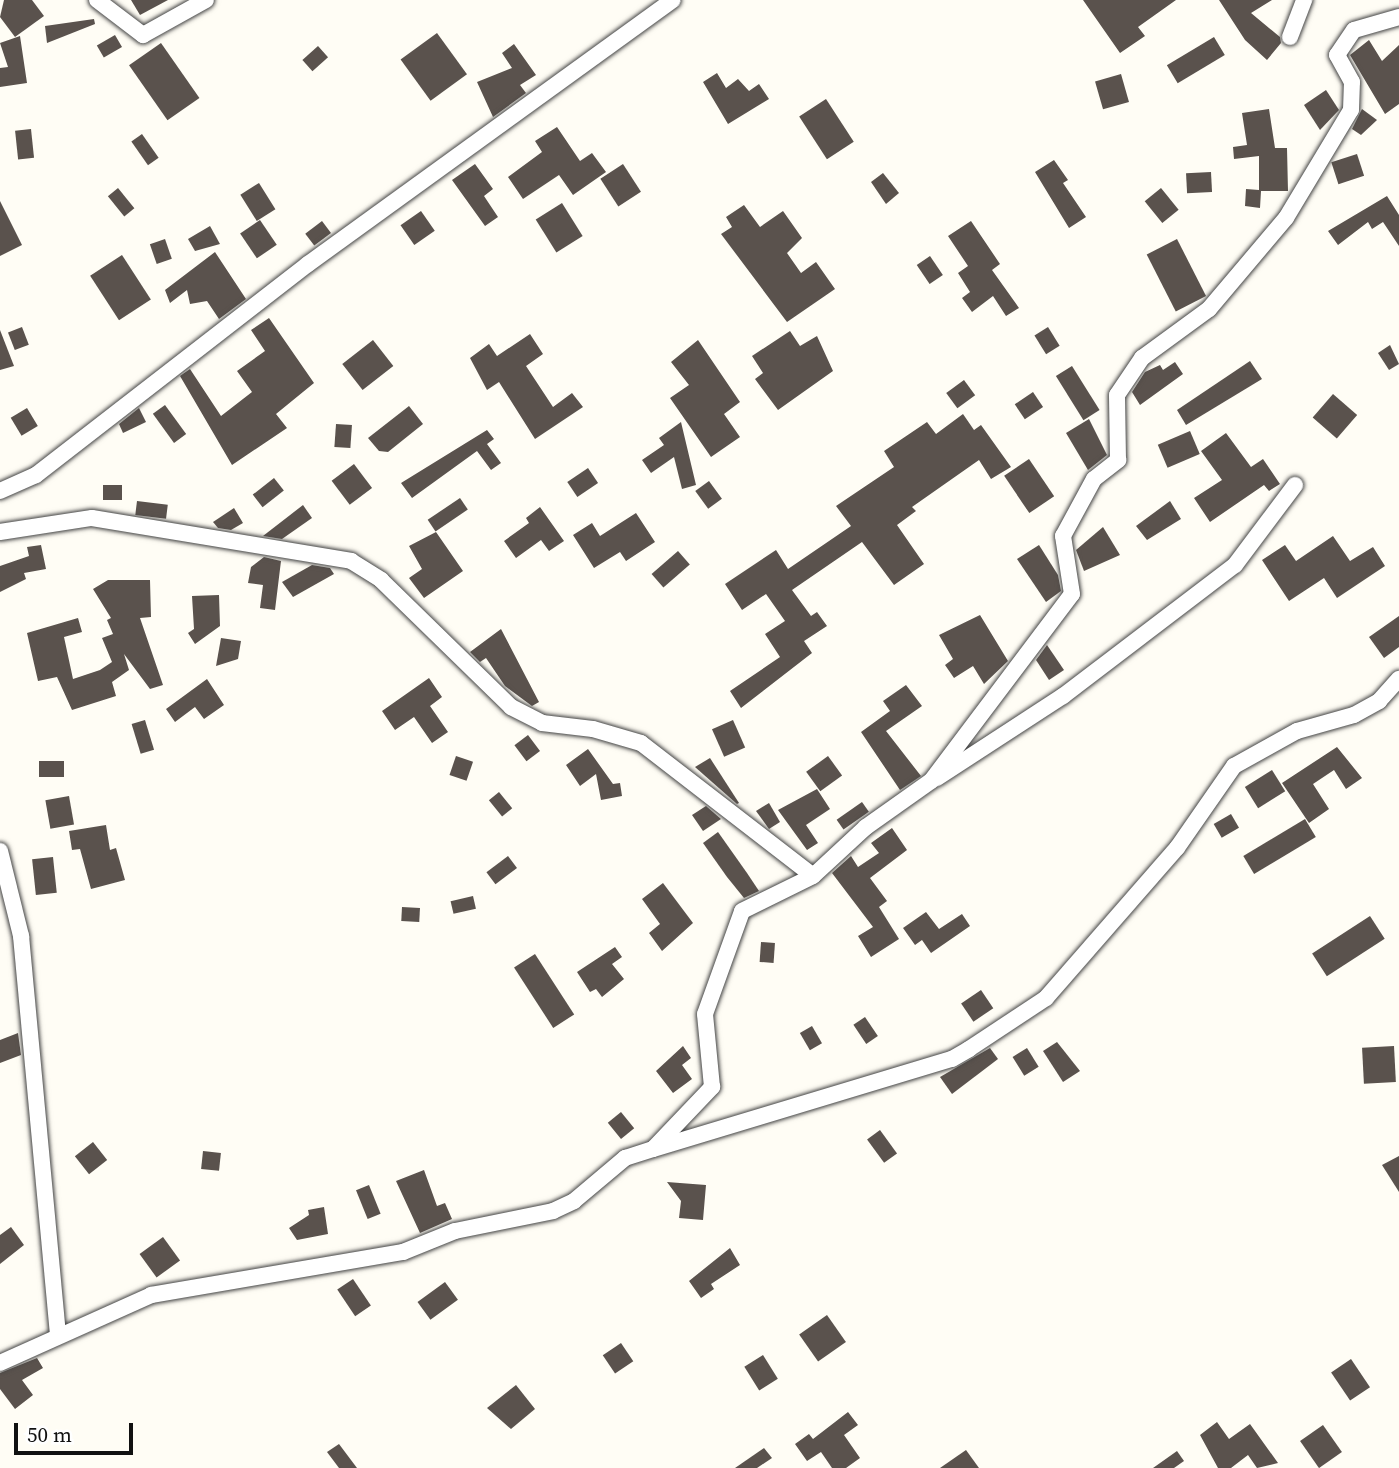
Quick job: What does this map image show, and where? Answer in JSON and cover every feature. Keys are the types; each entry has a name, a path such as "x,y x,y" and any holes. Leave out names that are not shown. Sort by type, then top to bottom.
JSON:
{"street":[{"path":"97,0 144,35 206,0"},
{"path":"0,491 36,475 349,233 673,0"},
{"path":"1290,37 1304,0"},
{"path":"931,781 1072,594 1063,536 1094,479 1118,460 1117,395 1142,358 1209,309 1286,218 1350,110 1352,82 1338,55 1354,30 1399,17"},
{"path":"653,1149 712,1087 705,1014 742,911 813,876 866,827 931,781 1063,696 1235,565 1295,485"},
{"path":"0,532 92,518 351,561 381,580 511,706 542,723 593,729 641,743 813,876"},
{"path":"0,1363 151,1295 403,1252 455,1231 553,1212 574,1201 625,1158 951,1059 1046,998 1177,848 1234,766 1297,731 1371,705 1399,678"},
{"path":"0,851 21,936 58,1335"}],"building":[{"path":"4,0 32,0 44,16 15,37 0,17"},
{"path":"131,0 168,0 140,15"},
{"path":"1083,0 1176,0 1138,27 1145,36 1120,53"},
{"path":"1219,0 1272,0 1251,13 1280,37 1281,43 1267,60 1245,40"},
{"path":"94,19 95,24 47,43 45,26"},
{"path":"437,33 467,74 431,101 401,59"},
{"path":"115,35 122,47 104,58 97,46"},
{"path":"20,36 27,83 0,87 0,68 8,67 0,43"},
{"path":"1214,37 1225,55 1178,83 1167,65"},
{"path":"1369,40 1382,61 1399,45 1399,104 1385,114 1350,55"},
{"path":"161,43 199,98 167,120 129,65"},
{"path":"514,44 536,75 520,85 526,93 493,117 477,82 512,68 502,53"},
{"path":"318,46 328,57 312,71 302,60"},
{"path":"717,73 726,88 738,79 749,91 759,84 769,99 728,124 703,82"},
{"path":"1121,74 1129,102 1103,109 1095,81"},
{"path":"1326,90 1339,110 1320,130 1304,105"},
{"path":"826,99 854,142 827,159 799,116"},
{"path":"1269,109 1275,148 1287,148 1288,191 1261,191 1260,208 1245,206 1246,189 1259,190 1259,156 1234,159 1233,147 1247,145 1242,113"},
{"path":"1362,109 1377,120 1361,135 1352,129"},
{"path":"557,127 580,161 592,153 606,172 573,195 559,175 523,199 508,177 542,152 535,141"},
{"path":"31,129 34,158 18,160 15,131"},
{"path":"142,134 159,158 148,165 131,141"},
{"path":"1357,154 1364,176 1338,184 1331,162"},
{"path":"1054,160 1068,180 1063,183 1086,217 1069,228 1035,172"},
{"path":"475,164 493,189 484,196 498,217 485,226 452,180"},
{"path":"623,164 641,192 618,206 600,179"},
{"path":"1211,172 1212,192 1187,193 1186,173"},
{"path":"883,173 899,193 886,204 871,182"},
{"path":"259,183 275,209 257,221 240,195"},
{"path":"118,188 134,208 124,216 108,196"},
{"path":"1161,188 1179,210 1162,223 1145,201"},
{"path":"1387,196 1399,215 1399,246 1383,222 1372,229 1368,222 1338,245 1328,231"},
{"path":"0,201 22,245 0,256"},
{"path":"562,203 583,236 556,253 536,219"},
{"path":"744,205 760,227 783,211 802,238 787,253 801,273 816,262 835,289 787,322 721,234 732,227 726,217"},
{"path":"421,211 435,231 414,245 401,225"},
{"path":"260,220 277,245 257,258 240,233"},
{"path":"322,221 331,233 314,246 305,234"},
{"path":"971,221 1000,264 992,270 1019,308 1006,316 993,296 972,312 962,298 970,292 958,273 968,266 948,236"},
{"path":"210,226 220,244 195,251 188,239"},
{"path":"165,239 172,259 157,264 150,244"},
{"path":"1177,239 1206,296 1176,311 1147,254"},
{"path":"215,252 246,299 219,319 207,301 190,304 187,290 170,303 165,290"},
{"path":"122,255 151,299 119,320 90,276"},
{"path":"930,256 943,275 930,284 917,265"},
{"path":"269,318 314,383 276,414 287,428 232,465 180,376 190,369 221,416 252,392 237,371 265,351 251,330"},
{"path":"22,327 29,345 15,350 8,332"},
{"path":"1048,327 1060,346 1046,354 1034,335"},
{"path":"0,330 14,366 0,370"},
{"path":"790,331 800,346 817,336 833,371 778,410 755,379 763,373 752,356"},
{"path":"530,334 543,354 526,366 553,407 572,393 583,407 535,439 499,382 487,390 470,358 489,344 497,356"},
{"path":"373,340 393,366 363,390 342,364"},
{"path":"698,340 740,402 724,414 740,437 711,457 670,398 689,385 671,362"},
{"path":"1390,345 1399,364 1389,370 1378,353"},
{"path":"1250,361 1262,379 1186,425 1177,410"},
{"path":"1175,362 1183,374 1140,405 1132,392 1145,372 1160,365 1163,370"},
{"path":"1072,366 1100,410 1083,420 1056,376"},
{"path":"964,380 975,395 957,408 946,393"},
{"path":"1033,392 1043,407 1025,419 1015,404"},
{"path":"1333,394 1357,415 1337,438 1313,417"},
{"path":"165,405 186,434 174,443 153,414"},
{"path":"409,406 423,424 388,452 379,451 368,438"},
{"path":"27,408 38,426 22,436 11,418"},
{"path":"139,408 146,422 123,433 119,424"},
{"path":"963,414 974,430 981,425 1011,467 991,479 979,460 912,507 916,511 897,525 924,564 894,585 862,542 792,590 811,616 817,612 827,626 804,641 812,653 741,708 730,691 780,657 765,634 785,621 766,594 742,610 725,584 776,550 788,569 851,526 836,506 894,467 884,451 927,422 936,434"},
{"path":"1089,419 1107,455 1088,470 1066,433"},
{"path":"681,422 696,485 682,489 674,457 651,473 642,460 664,445 659,438"},
{"path":"336,424 352,425 350,448 334,447"},
{"path":"487,430 494,439 487,444 501,463 491,470 477,451 412,498 401,483"},
{"path":"1190,431 1200,454 1168,468 1158,445"},
{"path":"1226,433 1251,467 1263,459 1280,484 1269,491 1264,485 1210,522 1194,498 1222,480 1201,451"},
{"path":"1029,459 1054,496 1029,513 1004,476"},
{"path":"354,464 372,488 350,505 332,481"},
{"path":"588,468 598,483 577,497 567,482"},
{"path":"274,478 284,491 263,507 253,495"},
{"path":"709,481 722,499 708,509 695,491"},
{"path":"103,485 122,485 122,500 103,500"},
{"path":"460,498 468,510 435,531 428,520"},
{"path":"137,501 168,505 166,519 135,515"},
{"path":"1170,501 1181,519 1147,540 1136,526"},
{"path":"303,505 312,518 282,539 263,536"},
{"path":"540,507 564,541 549,551 541,540 516,558 504,541 529,523 526,518"},
{"path":"234,508 243,523 231,530 218,528 213,522"},
{"path":"636,513 655,542 626,561 620,552 594,568 573,535 592,523 600,536"},
{"path":"1103,527 1120,555 1084,571 1076,550"},
{"path":"436,532 463,571 424,598 409,578 422,569 409,546"},
{"path":"1333,536 1350,561 1373,547 1385,566 1337,598 1324,578 1289,601 1262,560 1285,545 1296,561"},
{"path":"41,545 46,569 24,573 26,579 0,592 0,566 29,556 27,547"},
{"path":"1039,545 1058,575 1061,591 1046,602 1017,559"},
{"path":"678,551 690,565 663,588 652,574"},
{"path":"264,557 281,561 275,610 260,608 263,585 248,583 251,567"},
{"path":"312,565 330,568 334,574 293,597 282,582"},
{"path":"108,580 150,580 151,617 140,618 163,685 150,689 124,654 129,670 112,682 116,696 72,710 57,677 38,681 27,633 78,618 82,632 64,637 73,679 100,670 112,662 102,638 113,634 107,620 111,618 93,589"},
{"path":"219,595 220,626 195,644 188,633 194,629 192,596"},
{"path":"980,615 1008,661 984,684 973,666 954,678 945,665 953,659 939,635"},
{"path":"1399,616 1399,647 1384,658 1369,637"},
{"path":"501,629 539,702 532,706 505,686 486,658 480,662 470,652"},
{"path":"221,638 241,641 238,659 216,666"},
{"path":"1047,645 1064,670 1049,680 1036,660"},
{"path":"429,678 442,697 430,706 448,732 432,743 414,717 395,730 382,711"},
{"path":"207,679 224,705 204,719 195,707 175,722 166,709"},
{"path":"906,685 922,706 886,731 921,776 900,790 861,732 890,711 883,701"},
{"path":"145,720 154,750 141,754 132,724"},
{"path":"733,720 745,747 724,757 712,729"},
{"path":"528,735 540,751 526,761 514,745"},
{"path":"1337,747 1362,778 1346,789 1334,770 1313,784 1329,809 1309,823 1282,783"},
{"path":"588,749 613,784 620,783 622,796 601,800 596,774 580,786 566,765"},
{"path":"456,756 473,762 467,781 449,775"},
{"path":"828,756 842,775 820,791 806,772"},
{"path":"710,758 739,803 695,767"},
{"path":"39,761 64,761 64,777 39,777"},
{"path":"1272,770 1285,791 1258,808 1245,787"},
{"path":"817,789 830,809 806,825 818,843 807,850 778,810"},
{"path":"499,792 512,808 502,817 489,800"},
{"path":"69,796 74,825 50,829 45,800"},
{"path":"862,802 869,812 843,830 837,820"},
{"path":"769,803 780,822 769,829 756,811"},
{"path":"706,806 721,819 703,831 692,815"},
{"path":"1231,814 1239,828 1222,838 1214,824"},
{"path":"1305,819 1316,837 1254,874 1243,856"},
{"path":"106,825 110,850 116,848 125,880 91,889 80,849 72,850 69,831"},
{"path":"892,828 907,850 870,878 887,901 879,907 899,939 871,957 858,936 873,927 832,873 851,856 858,867 879,853 871,843"},
{"path":"718,832 759,891 744,898 703,843"},
{"path":"508,856 517,868 495,884 486,872"},
{"path":"53,857 57,893 36,895 32,859"},
{"path":"663,883 693,923 662,951 649,933 660,924 642,899"},
{"path":"473,896 476,909 454,914 451,901"},
{"path":"402,907 420,908 419,922 401,921"},
{"path":"926,912 939,929 962,914 970,926 931,953 922,940 915,945 903,928"},
{"path":"1370,916 1385,939 1327,976 1312,954"},
{"path":"761,942 775,943 774,963 760,962"},
{"path":"615,947 622,957 612,964 624,979 602,997 596,989 590,992 577,972"},
{"path":"535,954 574,1014 553,1028 514,968"},
{"path":"981,990 993,1008 973,1022 961,1003"},
{"path":"865,1017 878,1036 866,1044 853,1025"},
{"path":"812,1026 822,1043 810,1050 800,1033"},
{"path":"18,1033 21,1055 0,1063 0,1040"},
{"path":"1057,1042 1080,1071 1063,1082 1043,1051"},
{"path":"683,1046 691,1058 682,1065 692,1079 673,1093 656,1071"},
{"path":"1394,1046 1396,1082 1364,1084 1362,1048"},
{"path":"990,1048 998,1059 952,1094 940,1077"},
{"path":"1027,1048 1039,1067 1024,1076 1013,1057"},
{"path":"621,1112 634,1128 621,1139 608,1123"},
{"path":"880,1130 897,1153 884,1163 867,1139"},
{"path":"93,1142 107,1160 89,1174 75,1156"},
{"path":"203,1151 221,1153 219,1171 201,1169"},
{"path":"1399,1156 1399,1192 1382,1165"},
{"path":"424,1170 437,1206 445,1203 452,1219 420,1233 396,1181"},
{"path":"667,1182 706,1185 703,1220 679,1218 681,1201"},
{"path":"369,1185 381,1214 368,1219 356,1190"},
{"path":"324,1207 328,1234 297,1240 289,1228 309,1215 308,1210"},
{"path":"11,1227 24,1245 0,1264 0,1235"},
{"path":"163,1237 180,1260 157,1278 140,1254"},
{"path":"730,1248 740,1265 711,1284 714,1289 701,1298 689,1281"},
{"path":"353,1279 371,1306 355,1316 337,1290"},
{"path":"445,1282 458,1300 430,1320 417,1302"},
{"path":"827,1315 846,1342 818,1362 799,1335"},
{"path":"621,1343 633,1361 615,1374 603,1355"},
{"path":"763,1355 778,1379 759,1390 744,1367"},
{"path":"37,1358 43,1368 22,1380 33,1395 15,1409 0,1389 0,1373"},
{"path":"1351,1359 1370,1387 1350,1401 1331,1372"},
{"path":"516,1385 535,1409 511,1429 487,1408"},
{"path":"848,1412 858,1425 844,1435 860,1458 846,1468 832,1468 821,1452 807,1461 795,1444 809,1434 813,1439"},
{"path":"1217,1422 1229,1439 1250,1424 1278,1463 1257,1468 1248,1455 1231,1468 1218,1468 1200,1435"},
{"path":"1323,1425 1342,1452 1319,1468 1300,1441"},
{"path":"339,1444 357,1468 339,1468 327,1452"},
{"path":"764,1448 772,1458 757,1468 735,1468"},
{"path":"966,1450 979,1468 940,1468"},
{"path":"1177,1451 1184,1461 1174,1468 1153,1468"}]}
